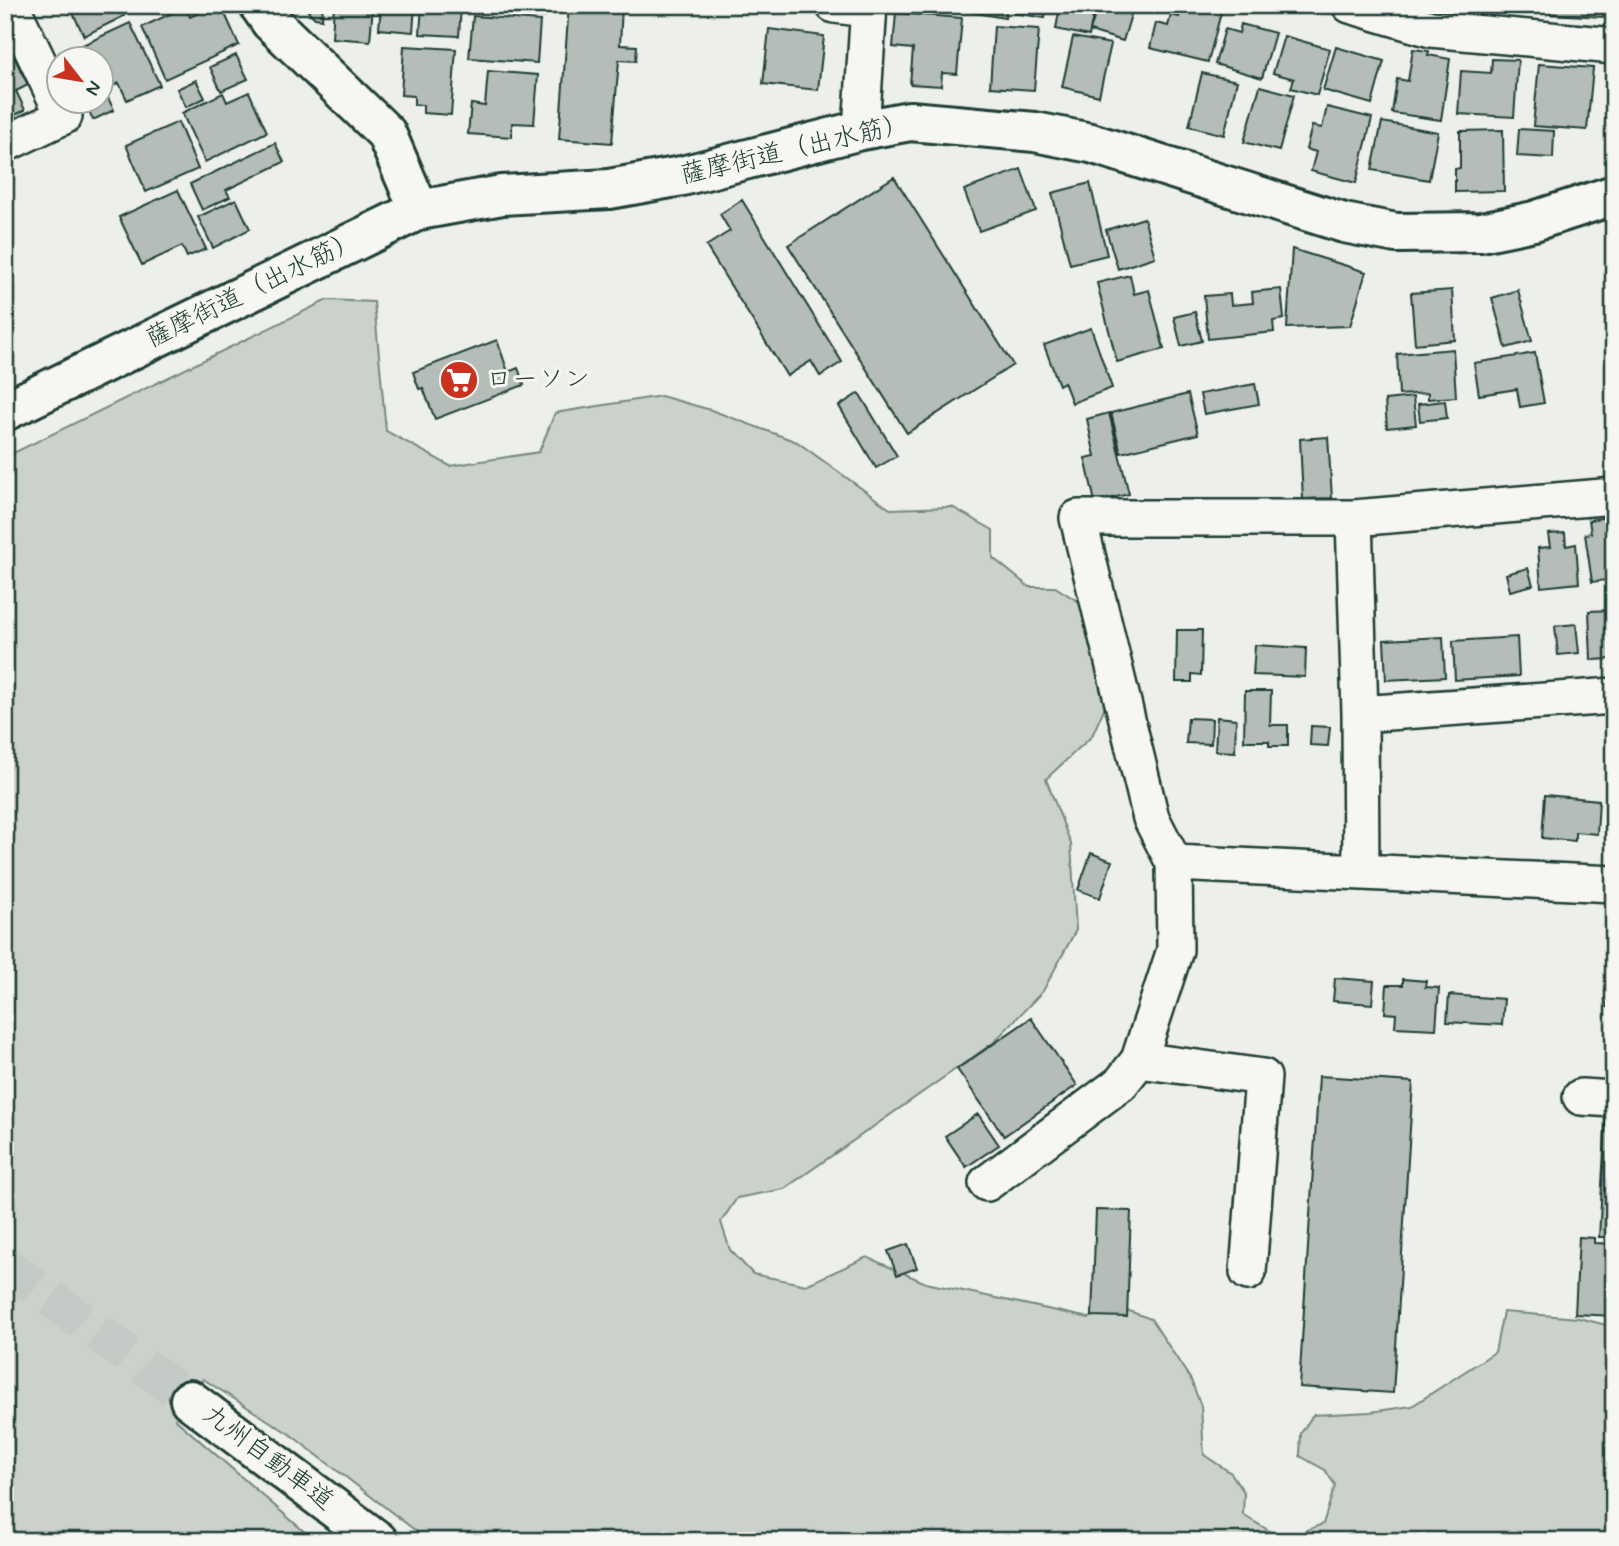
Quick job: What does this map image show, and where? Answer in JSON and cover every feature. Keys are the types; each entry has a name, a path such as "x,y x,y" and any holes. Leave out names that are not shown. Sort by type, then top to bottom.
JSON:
{"main road":[{"path":"259,5 271,22 386,134 419,209"},
{"name":"薩摩街道（出水筋）","path":"5,411 419,209 502,195 609,189 682,176 861,130 910,121 1035,132 1091,143 1344,223 1396,233 1480,232 1534,221 1614,195"},
{"name":"九州自動車道","path":"190,1400 378,1541"}],"street":[{"path":"5,144 64,116 11,5"},
{"path":"834,5 869,7 861,130"},
{"path":"1350,5 1614,46"},
{"path":"987,1183 1121,1083 1139,1060 1175,950 1174,863 1151,818 1078,518 1354,518 1614,496"},
{"path":"1354,518 1360,713 1360,870"},
{"path":"1360,713 1614,696"},
{"path":"1174,863 1614,884"},
{"path":"1139,1060 1262,1077 1248,1272"}],"shaded area":[{"path":"327,300 374,302 386,431 450,466 539,452 555,413 661,396 711,410 797,442 890,509 952,507 993,530 993,558 1029,587 1055,587 1089,608 1111,693 1092,736 1046,779 1071,844 1076,930 1043,991 993,1043 784,1189 737,1198 721,1222 730,1250 753,1274 806,1285 867,1257 926,1283 1089,1318 1121,1308 1151,1319 1191,1380 1201,1406 1204,1455 1231,1473 1244,1492 1243,1515 1283,1539 1323,1524 1335,1485 1325,1470 1300,1456 1301,1433 1313,1415 1370,1412 1412,1406 1495,1352 1503,1312 1579,1318 1614,1327 1614,1541 429,1541 291,1435 203,1379 175,1419 315,1541 5,1541 5,457"}],"building":[{"path":"69,5 119,5 124,16 84,36"},
{"path":"221,5 239,45 165,79 142,27 185,7 190,17"},
{"path":"302,5 323,5 322,19 315,18"},
{"path":"334,5 373,5 370,41 332,38"},
{"path":"381,5 415,5 413,32 379,29"},
{"path":"422,5 461,5 459,36 420,34"},
{"path":"519,5 545,5 545,17 518,15"},
{"path":"569,5 622,5 620,45 637,46 636,61 619,60 612,143 559,139"},
{"path":"971,5 1007,5 1005,18 970,12"},
{"path":"1016,5 1046,5 1045,18 1014,13"},
{"path":"1060,5 1095,5 1089,36 1056,29"},
{"path":"1098,5 1134,5 1123,41 1090,31"},
{"path":"1182,5 1223,5 1208,62 1150,48 1156,23 1168,26 1171,15 1179,17"},
{"path":"1551,5 1604,5 1603,17 1551,14"},
{"path":"896,13 962,18 957,74 942,73 941,86 910,84 913,49 893,47"},
{"path":"473,16 540,21 537,63 469,58"},
{"path":"130,23 160,85 127,100 119,83 116,84 116,46 80,46"},
{"path":"1241,24 1275,33 1262,78 1215,64 1225,29 1239,33"},
{"path":"994,26 1039,29 1034,90 990,87"},
{"path":"769,29 824,36 818,90 763,84"},
{"path":"1284,36 1330,49 1317,95 1291,88 1294,79 1273,73"},
{"path":"1073,37 1111,44 1099,96 1062,87"},
{"path":"404,46 456,49 451,115 423,113 423,105 414,105 414,96 401,95"},
{"path":"1336,47 1384,61 1372,104 1323,90"},
{"path":"1413,49 1429,51 1428,55 1450,59 1441,120 1392,113 1397,79 1408,81"},
{"path":"11,50 28,85 16,91 25,110 5,120 5,52"},
{"path":"236,55 248,79 221,91 210,67"},
{"path":"1492,59 1518,60 1514,117 1458,114 1461,71 1491,73"},
{"path":"1539,64 1593,68 1587,130 1533,126"},
{"path":"488,71 538,75 534,124 512,123 512,137 468,134 471,104 485,106"},
{"path":"1202,73 1237,81 1224,135 1189,126"},
{"path":"196,80 205,98 186,107 177,89"},
{"path":"1260,86 1294,95 1279,151 1244,142"},
{"path":"249,92 267,132 205,162 182,113 223,93 227,102"},
{"path":"1327,107 1372,118 1356,183 1311,171 1316,152 1306,149 1312,126 1322,128"},
{"path":"178,122 198,169 146,192 126,145"},
{"path":"1382,122 1438,132 1429,180 1372,170"},
{"path":"1519,129 1554,131 1553,158 1517,156"},
{"path":"1503,130 1504,191 1455,192 1455,169 1460,168 1460,131"},
{"path":"275,143 284,162 226,190 230,197 202,210 190,184"},
{"path":"1021,169 1036,211 979,231 964,190"},
{"path":"894,177 1013,365 907,433 788,245"},
{"path":"1090,183 1107,255 1070,264 1052,193"},
{"path":"178,190 206,249 187,257 182,246 142,265 119,217"},
{"path":"236,199 250,229 213,248 198,217"},
{"path":"742,200 842,362 820,376 811,361 787,376 706,246 730,231 720,214"},
{"path":"1144,218 1155,257 1118,269 1106,230"},
{"path":"1292,249 1366,272 1350,326 1287,328"},
{"path":"1130,275 1134,294 1149,290 1164,349 1117,362 1097,283"},
{"path":"1281,289 1284,319 1273,321 1274,332 1208,339 1204,296 1230,294 1231,305 1253,303 1252,292"},
{"path":"1452,290 1455,340 1415,344 1411,293"},
{"path":"1518,290 1532,341 1506,348 1492,298"},
{"path":"1195,312 1202,341 1181,346 1174,317"},
{"path":"1091,328 1112,388 1072,403 1064,382 1059,385 1044,345"},
{"path":"497,340 508,372 518,368 524,385 435,419 423,388 419,389 413,372"},
{"path":"1453,349 1456,397 1428,399 1428,393 1399,395 1397,354"},
{"path":"1535,353 1544,403 1520,407 1517,389 1479,395 1474,363"},
{"path":"1255,384 1259,404 1204,414 1200,394"},
{"path":"859,393 897,456 876,468 839,406"},
{"path":"1188,394 1198,434 1121,453 1111,413"},
{"path":"1413,397 1416,425 1387,428 1385,400"},
{"path":"1445,401 1447,418 1420,421 1418,404"},
{"path":"1109,413 1129,494 1095,502 1085,458 1095,456 1087,419"},
{"path":"1328,437 1332,498 1303,499 1300,439"},
{"path":"1614,516 1614,579 1592,582 1585,534 1591,533 1589,520"},
{"path":"1565,533 1566,546 1576,544 1579,583 1541,587 1538,548 1550,547 1548,534"},
{"path":"1528,568 1533,585 1510,591 1506,574"},
{"path":"1614,610 1614,659 1591,660 1589,611"},
{"path":"1576,624 1579,653 1558,655 1555,626"},
{"path":"1177,630 1202,630 1201,675 1192,674 1192,682 1176,682"},
{"path":"1443,637 1445,677 1386,680 1384,640"},
{"path":"1517,637 1519,676 1455,680 1453,641"},
{"path":"1255,645 1306,648 1305,677 1253,675"},
{"path":"1245,691 1271,691 1270,725 1288,725 1288,746 1269,746 1269,741 1244,741"},
{"path":"1217,717 1236,719 1235,752 1215,751"},
{"path":"1188,718 1212,719 1211,744 1186,743"},
{"path":"1311,726 1330,727 1328,746 1310,745"},
{"path":"1545,795 1599,800 1597,834 1575,832 1575,841 1542,838"},
{"path":"1091,853 1112,861 1100,898 1078,890"},
{"path":"1614,937 1614,1008 1607,1007"},
{"path":"1335,978 1374,981 1372,1004 1333,1001"},
{"path":"1403,979 1426,981 1425,987 1439,988 1436,1029 1395,1027 1396,1014 1385,1013 1387,985 1403,985"},
{"path":"1449,995 1504,999 1502,1025 1447,1022"},
{"path":"1031,1018 1077,1085 1004,1136 957,1069"},
{"path":"1319,1076 1413,1082 1393,1393 1299,1387"},
{"path":"978,1114 999,1145 966,1167 945,1136"},
{"path":"1606,1115 1614,1115 1614,1237 1599,1237"},
{"path":"1096,1210 1131,1211 1127,1317 1092,1316"},
{"path":"1579,1237 1594,1238 1594,1243 1614,1244 1614,1316 1575,1314"},
{"path":"908,1244 917,1268 897,1275 888,1251"}],"tunnel":[{"path":"5,1265 190,1400"}],"place":[{"name":"ローソン","path":"459,380"}]}
